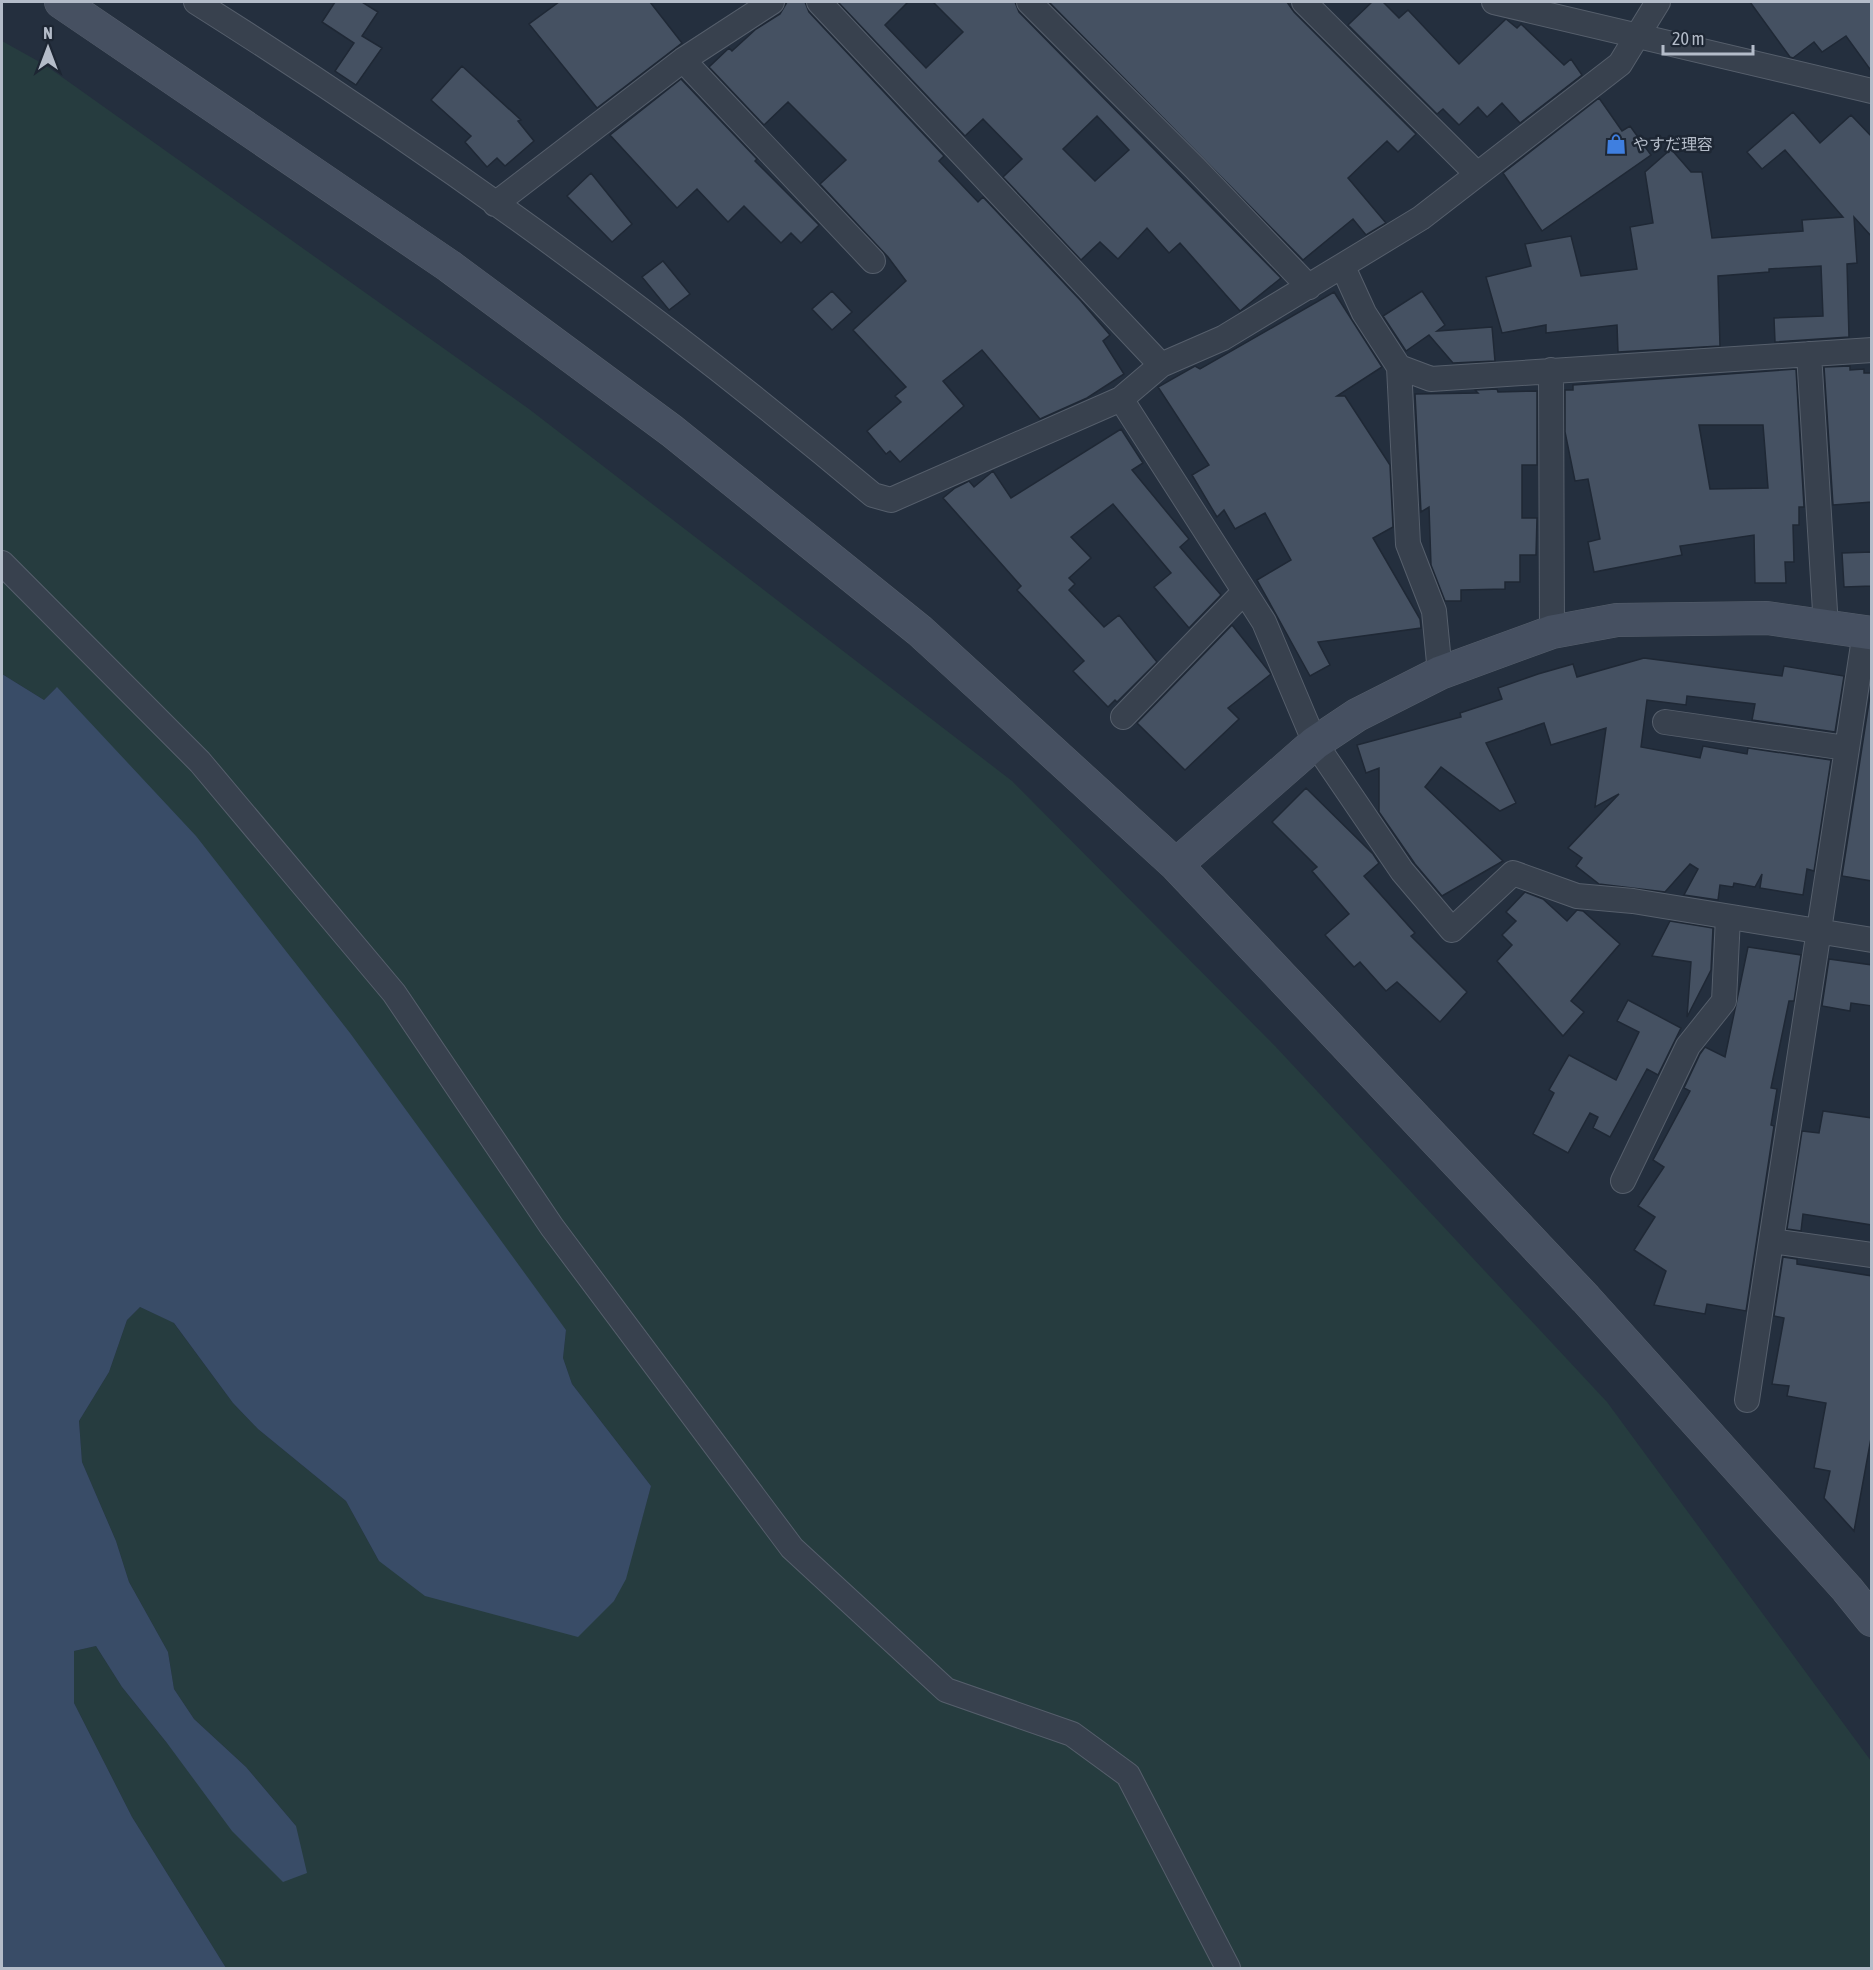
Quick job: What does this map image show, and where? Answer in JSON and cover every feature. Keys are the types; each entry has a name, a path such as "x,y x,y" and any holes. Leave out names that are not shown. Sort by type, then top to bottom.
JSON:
{"street":[{"path":"61,2 439,260 672,431 920,631 1176,865 1586,1299 1847,1589 1872,1620"},
{"path":"196,2 263,44 495,204 768,406 873,495 891,500 1121,399 1161,365 1223,338 1421,218 1620,64 1658,2"},
{"path":"495,204 683,60 772,2"},
{"path":"819,2 1161,365"},
{"path":"1029,2 1195,168 1309,287"},
{"path":"1304,2 1477,174"},
{"path":"1494,2 1872,91"},
{"path":"683,60 873,261"},
{"path":"1343,267 1364,313 1399,367 1408,544 1434,611 1440,673"},
{"path":"1399,367 1431,379 1872,350"},
{"path":"1809,354 1826,627"},
{"path":"1551,370 1552,632"},
{"path":"1121,399 1264,622 1315,743 1402,871 1452,930 1513,873 1577,896 1633,901 1872,940"},
{"path":"2,563 200,762 394,993 552,1227 792,1548 946,1689 1072,1734 1128,1775 1228,1968"},
{"path":"1123,717 1244,592"},
{"path":"1176,865 1315,743 1357,715 1440,673 1552,632 1628,620 1767,618 1868,633 1846,748 1747,1400"},
{"path":"1665,722 1846,748"},
{"path":"1623,1181 1688,1046 1724,1001 1728,917"},
{"path":"1771,1241 1872,1255"}],"green space":[{"path":"2,41 45,65 529,409 1012,781 1275,1046 1607,1402 1871,1761 1871,1968 226,1968 132,1817 74,1703 74,1651 96,1646 122,1687 167,1743 296,1826 246,1767 194,1719 174,1689 168,1652 129,1582 116,1541 82,1462 79,1421 109,1372 127,1320 140,1307 173,1322 233,1403 258,1429 346,1501 379,1561 614,1601 625,1579 651,1486 572,1384 563,1358 566,1330 56,688 44,700 2,674"}],"water":[{"path":"2,674 44,700 57,687 196,836 350,1033 566,1330 563,1358 572,1384 651,1486 626,1579 614,1601 578,1637 425,1596 379,1561 346,1501 258,1429 233,1403 174,1323 140,1307 127,1320 109,1372 79,1421 82,1462 116,1541 129,1582 168,1652 174,1689 194,1719 246,1767 296,1826 307,1873 283,1882 232,1831 122,1687 96,1646 74,1651 74,1703 132,1817 226,1968 2,1968"}],"building":[{"path":"335,2 362,2 378,12 362,36 382,48 356,85 335,71 354,43 322,22"},
{"path":"559,2 650,2 682,43 597,108 529,24"},
{"path":"787,2 805,2 809,12 944,156 939,161 978,202 983,197 1081,301 1110,335 1103,341 1124,374 1087,398 1040,419 982,350 943,381 964,406 900,462 890,451 886,454 867,431 901,402 895,396 906,387 853,330 906,281 888,257 820,184 846,160 788,102 764,125 709,67 729,48 732,51 756,29 780,14"},
{"path":"838,2 908,2 885,25 926,68 963,32 933,2 1015,2 1019,12 1281,278 1240,311 1180,243 1169,253 1147,228 1118,259 1100,242 1081,260 1003,177 1022,159 983,119 965,136","holes":["1097,116 1129,150 1095,181 1063,149"]},
{"path":"1049,2 1287,2 1294,12 1416,134 1398,152 1387,141 1348,178 1386,223 1366,235 1353,219 1303,260"},
{"path":"1372,2 1383,2 1399,18 1408,10 1459,64 1506,19 1517,28 1521,24 1564,65 1571,59 1582,75 1520,123 1502,103 1487,117 1478,107 1459,125 1443,109 1437,114 1348,25"},
{"path":"1750,2 1872,2 1872,72 1846,36 1822,52 1814,42 1793,58 1790,57"},
{"path":"462,66 521,120 518,121 534,141 505,166 497,158 487,167 465,142 471,136 431,100"},
{"path":"681,79 757,159 755,161 819,225 801,243 791,233 781,243 744,206 728,222 697,189 677,208 610,135"},
{"path":"1599,98 1622,131 1630,126 1651,155 1542,231 1503,173"},
{"path":"1793,112 1820,143 1851,115 1872,137 1872,237 1854,217 1857,263 1847,264 1849,337 1775,342 1774,318 1823,316 1821,266 1769,269 1769,272 1718,276 1720,346 1618,352 1617,325 1546,333 1546,325 1502,333 1486,277 1531,266 1525,244 1571,236 1581,276 1637,269 1630,227 1653,223 1645,172 1671,149 1691,172 1702,172 1712,238 1803,231 1802,220 1843,217 1785,150 1762,169 1747,152"},
{"path":"591,173 632,224 612,242 567,196"},
{"path":"663,261 690,294 669,310 642,277"},
{"path":"832,291 852,312 832,330 812,309"},
{"path":"1422,291 1445,325 1437,331 1492,327 1495,361 1453,363 1429,335 1406,351 1383,316"},
{"path":"1334,292 1382,367 1337,396 1345,396 1390,465 1393,527 1373,538 1420,619 1421,628 1318,642 1330,665 1310,676 1257,580 1291,560 1265,513 1235,529 1224,510 1217,517 1192,475 1209,465 1158,387 1195,366 1200,369"},
{"path":"1850,366 1850,370 1864,369 1864,373 1872,373 1872,502 1833,505 1824,367"},
{"path":"1796,369 1804,507 1799,507 1799,525 1793,525 1794,562 1785,562 1786,583 1755,583 1754,535 1680,546 1682,555 1594,572 1588,542 1600,539 1588,479 1575,481 1565,432 1565,390 1573,390 1573,385","holes":["1699,425 1763,425 1768,488 1710,489"]},
{"path":"1497,389 1498,392 1537,391 1537,465 1522,465 1522,518 1537,518 1536,555 1520,555 1520,582 1505,582 1505,589 1461,590 1461,601 1445,601 1431,565 1429,507 1421,512 1415,394 1478,393 1475,390"},
{"path":"1121,429 1143,463 1132,470 1189,539 1180,547 1221,595 1189,628 1154,587 1171,573 1113,504 1071,537 1091,558 1069,578 1075,584 1069,590 1104,627 1119,615 1157,662 1117,702 1115,700 1108,707 1073,671 1084,661 1017,590 1021,586 943,498 955,488 969,481 974,487 993,471 1011,498"},
{"path":"1872,552 1872,586 1844,587 1842,553"},
{"path":"1232,625 1271,674 1228,708 1239,719 1185,770 1137,723"},
{"path":"1644,658 1782,676 1784,666 1844,676 1835,732 1752,720 1755,704 1687,696 1686,705 1647,700 1641,747 1700,758 1703,746 1747,754 1748,748 1831,760 1814,871 1807,869 1803,895 1760,888 1762,874 1755,887 1734,883 1733,887 1720,885 1718,900 1684,895 1698,869 1690,864 1665,892 1599,884 1576,866 1582,858 1568,848 1619,794 1595,807 1606,728 1551,745 1544,723 1486,743 1516,803 1500,811 1441,767 1425,787 1503,861 1442,896 1415,864 1379,812 1379,768 1366,773 1357,745 1461,717 1460,713 1502,699 1498,688 1538,674 1573,664 1577,677"},
{"path":"1872,683 1872,881 1842,876"},
{"path":"1306,788 1373,854 1379,863 1364,876 1415,933 1411,936 1467,992 1440,1022 1397,982 1386,991 1360,962 1354,967 1325,935 1349,914 1312,871 1317,867 1272,822"},
{"path":"1525,892 1543,899 1567,921 1577,910 1583,911 1620,944 1571,1001 1584,1012 1563,1036 1497,961 1512,945 1502,935 1516,921 1506,912"},
{"path":"1670,921 1713,928 1711,970 1687,1017 1691,962 1652,956"},
{"path":"1748,947 1801,955 1794,1001 1789,1001 1771,1088 1777,1089 1771,1125 1774,1126 1746,1311 1707,1304 1705,1314 1654,1305 1666,1271 1634,1250 1655,1217 1638,1206 1664,1167 1653,1160 1690,1091 1684,1088 1700,1054 1705,1047 1725,1057"},
{"path":"1829,959 1872,965 1872,1006 1851,1003 1850,1011 1822,1006"},
{"path":"1628,1000 1681,1028 1658,1075 1647,1069 1610,1137 1593,1128 1598,1117 1590,1113 1568,1153 1533,1134 1554,1093 1549,1090 1569,1055 1616,1080 1639,1032 1617,1021"},
{"path":"1823,1111 1872,1118 1872,1225 1803,1214 1801,1231 1787,1229 1802,1131 1819,1133"},
{"path":"1783,1257 1797,1259 1797,1264 1872,1276 1872,1433 1854,1531 1824,1498 1830,1471 1814,1468 1826,1403 1787,1396 1789,1386 1772,1384 1784,1318 1774,1316"}],"place":[{"name":"やすだ理容","path":"1616,144"}]}
